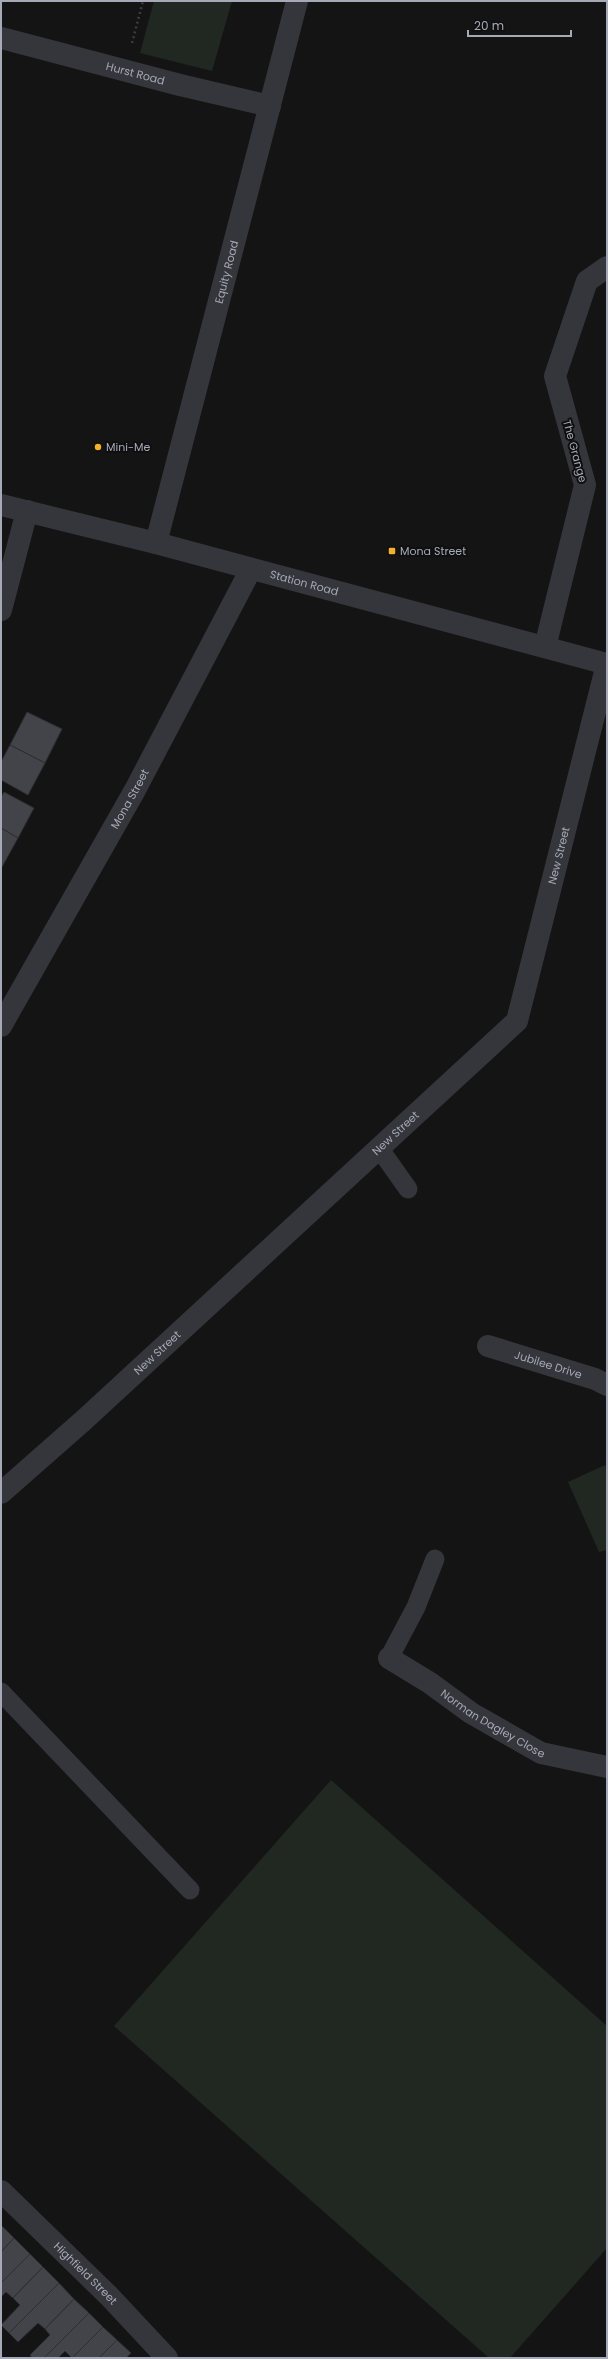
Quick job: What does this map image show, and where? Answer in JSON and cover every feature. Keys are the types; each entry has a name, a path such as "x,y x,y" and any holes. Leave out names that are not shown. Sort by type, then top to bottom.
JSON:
{"street":[{"name":"Equity Road","path":"156,544 297,1"},
{"name":"Hurst Road","path":"1,38 270,106"},
{"name":"The Grange","path":"545,647 585,485 555,376 587,282 607,267"},
{"name":"Station Road","path":"1,505 156,544 607,664"},
{"path":"1,610 27,511"},
{"name":"Mona Street","path":"1,1026 135,790 251,569"},
{"name":"New Street","path":"1,1493 84,1420 517,1021 607,664"},
{"name":"Jubilee Drive","path":"488,1346 595,1379 607,1385"},
{"name":"Norman Dagley Close","path":"389,1658 430,1683 470,1713 541,1753 607,1767"},
{"name":"Highfield Street","path":"1,2191 109,2296 167,2358"}],"lane":[{"path":"379,1148 408,1189"},
{"path":"389,1658 416,1607 435,1559"},
{"path":"1,1692 190,1890"}],"path":[{"path":"127,71 143,1"}],"shaded area":[{"path":"154,1 232,1 212,71 140,53"},
{"path":"605,1465 607,1470 607,1550 599,1552 568,1482"},
{"path":"331,1780 607,2026 607,2248 510,2358 489,2358 114,2026"}],"building":[{"path":"27,712 62,729 45,763 10,745"},
{"path":"10,745 45,763 28,795 1,780 1,762"},
{"path":"4,792 34,808 18,838 1,828 1,797"},
{"path":"1,828 18,838 2,867 1,867"},
{"path":"1,2225 14,2238 1,2252"},
{"path":"14,2238 30,2254 1,2283 1,2252"},
{"path":"30,2254 43,2267 13,2298 6,2292 1,2297 1,2283"},
{"path":"43,2267 59,2283 9,2333 1,2325 20,2305 13,2298"},
{"path":"59,2283 74,2299 45,2329 38,2323 18,2342 9,2333"},
{"path":"74,2299 89,2313 44,2358 32,2358 30,2355 50,2335 45,2329"},
{"path":"89,2313 103,2327 72,2358 65,2351 58,2358 44,2358"},
{"path":"103,2327 117,2340 99,2358 72,2358"},
{"path":"117,2340 131,2353 126,2358 99,2358"}],"place":[{"name":"Mini-Me","path":"98,447"},
{"name":"Mona Street","path":"392,551"}]}
